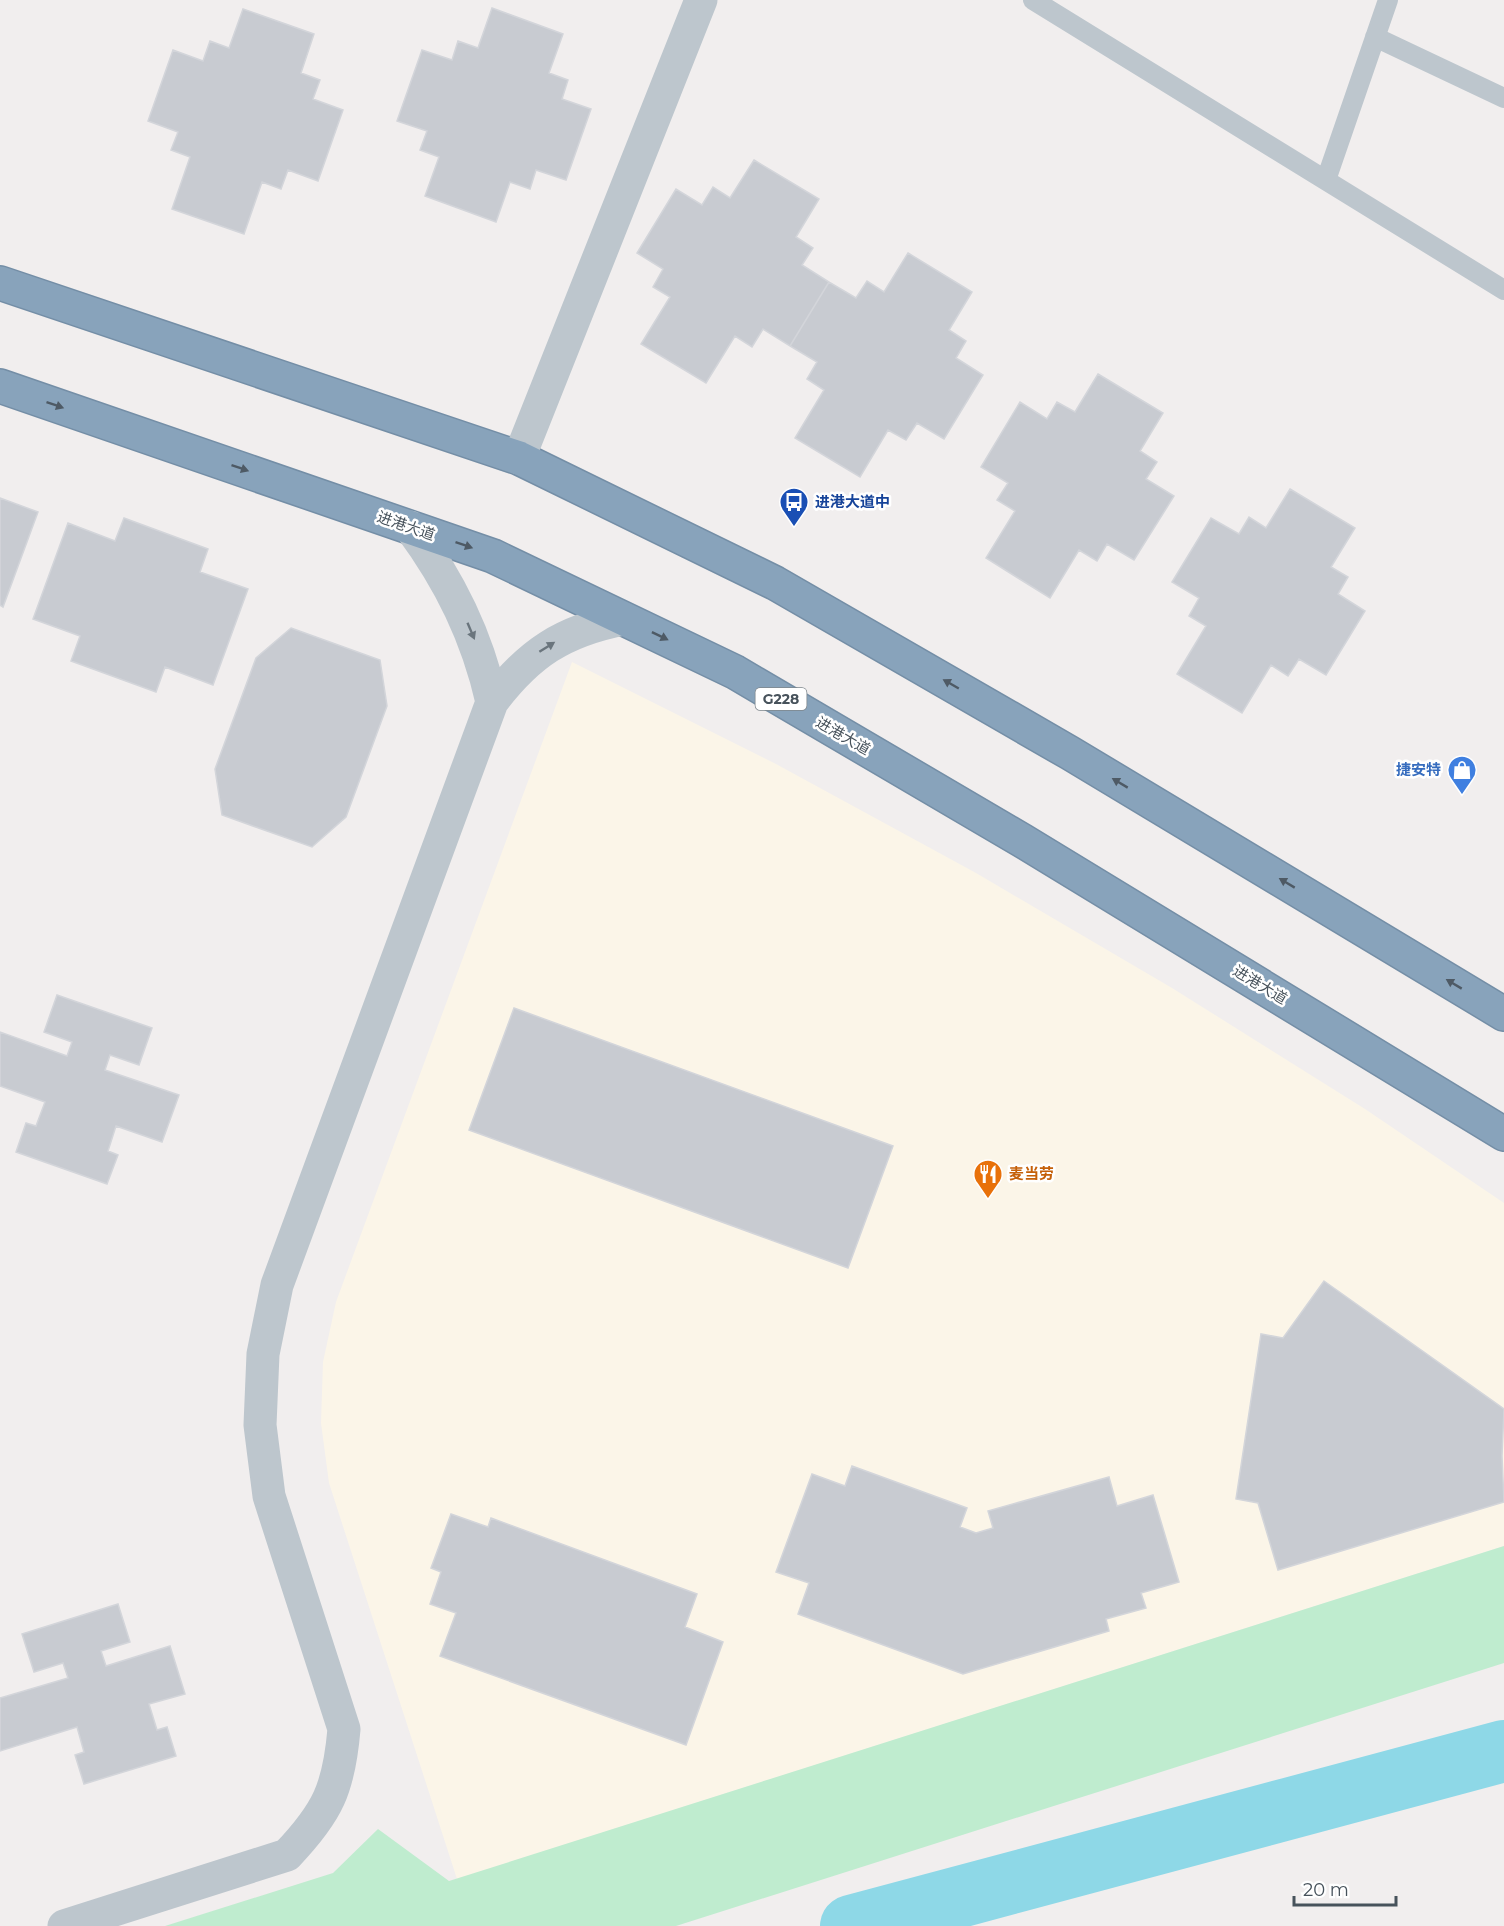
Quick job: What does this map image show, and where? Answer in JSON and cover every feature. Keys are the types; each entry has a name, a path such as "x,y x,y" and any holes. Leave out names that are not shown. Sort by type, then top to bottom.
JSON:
{"highway":[{"path":"0,283 519,458 775,583 1070,753 1504,1014"},
{"name":"进港大道","path":"0,386 493,555 735,672 899,768 1504,1134"}],"street":[{"path":"519,458 701,0"},
{"path":"410,527 447,581 462,609 478,650 492,702"},
{"path":"64,1926 287,1855 312,1829 331,1799 341,1765 344,1729 270,1496 260,1425 263,1354 277,1285 492,702 511,676 562,637 592,625 623,619"}],"lane":[{"path":"1033,0 1504,290"},
{"path":"1326,180 1388,0"},
{"path":"1375,37 1504,98"}],"shaded area":[{"path":"572,662 776,764 976,873 1172,988 1365,1109 1504,1203 1504,1546 457,1879 329,1483 321,1423 323,1362 336,1302"}],"green space":[{"path":"1504,1546 1504,1663 676,1926 165,1926 333,1873 378,1829 449,1881"}],"building":[{"path":"492,8 563,34 549,73 568,80 562,99 591,109 566,180 536,170 530,189 510,182 496,222 425,196 439,157 420,150 427,131 397,121 422,50 452,60 458,41 478,48"},
{"path":"243,9 314,34 301,73 320,80 313,99 343,110 318,181 288,170 281,189 262,182 244,234 172,209 190,157 171,150 178,132 148,121 173,50 203,61 210,41 229,48"},
{"path":"754,160 819,199 796,237 813,248 802,265 829,282 790,346 763,329 752,347 735,336 706,383 641,344 670,297 653,287 663,269 637,253 676,189 702,205 713,187 730,198"},
{"path":"908,253 972,292 949,330 966,341 956,358 983,375 944,439 917,423 906,440 888,430 860,477 795,438 824,390 807,379 817,362 790,346 829,282 856,298 867,281 884,292"},
{"path":"1098,374 1163,413 1140,451 1157,462 1146,479 1174,496 1134,560 1107,544 1097,561 1079,550 1050,598 986,558 1015,511 997,500 1008,483 981,467 1020,402 1047,419 1057,402 1075,412"},
{"path":"1290,489 1355,528 1331,567 1348,577 1338,594 1365,611 1326,675 1299,659 1288,676 1271,665 1242,713 1177,674 1206,626 1189,616 1199,598 1172,582 1211,518 1239,534 1249,517 1266,528"},
{"path":"0,498 38,512 3,607 0,605"},
{"path":"124,518 208,549 200,572 248,589 213,685 165,667 156,692 71,661 80,636 33,619 68,523 115,541"},
{"path":"291,628 380,660 387,706 346,817 312,847 222,815 215,769 256,658"},
{"path":"57,995 152,1028 139,1065 110,1055 105,1070 179,1095 162,1142 116,1126 108,1151 118,1155 107,1184 16,1152 26,1123 36,1126 45,1102 0,1086 0,1032 67,1056 72,1042 44,1032"},
{"path":"514,1008 893,1146 848,1268 469,1130"},
{"path":"1324,1281 1504,1409 1502,1456 1504,1502 1278,1570 1258,1503 1236,1499 1261,1334 1283,1338"},
{"path":"852,1466 967,1508 960,1527 976,1533 993,1528 988,1511 1109,1477 1117,1506 1153,1495 1179,1582 1141,1593 1146,1608 1106,1619 1109,1631 963,1674 798,1614 809,1583 776,1572 812,1474 845,1486"},
{"path":"451,1514 488,1527 491,1518 697,1594 685,1627 723,1642 686,1745 440,1656 456,1613 430,1604 441,1572 431,1568"},
{"path":"118,1604 130,1642 101,1651 106,1666 170,1646 185,1694 149,1704 157,1730 167,1727 176,1756 84,1784 75,1755 84,1752 77,1727 0,1751 0,1698 68,1678 63,1663 34,1672 22,1634"}],"waterway":[{"path":"851,1926 1504,1751"}],"place":[{"name":"进港大道中","path":"794,528"},
{"name":"捷安特","path":"1462,796"},
{"name":"麦当劳","path":"988,1200"}]}
